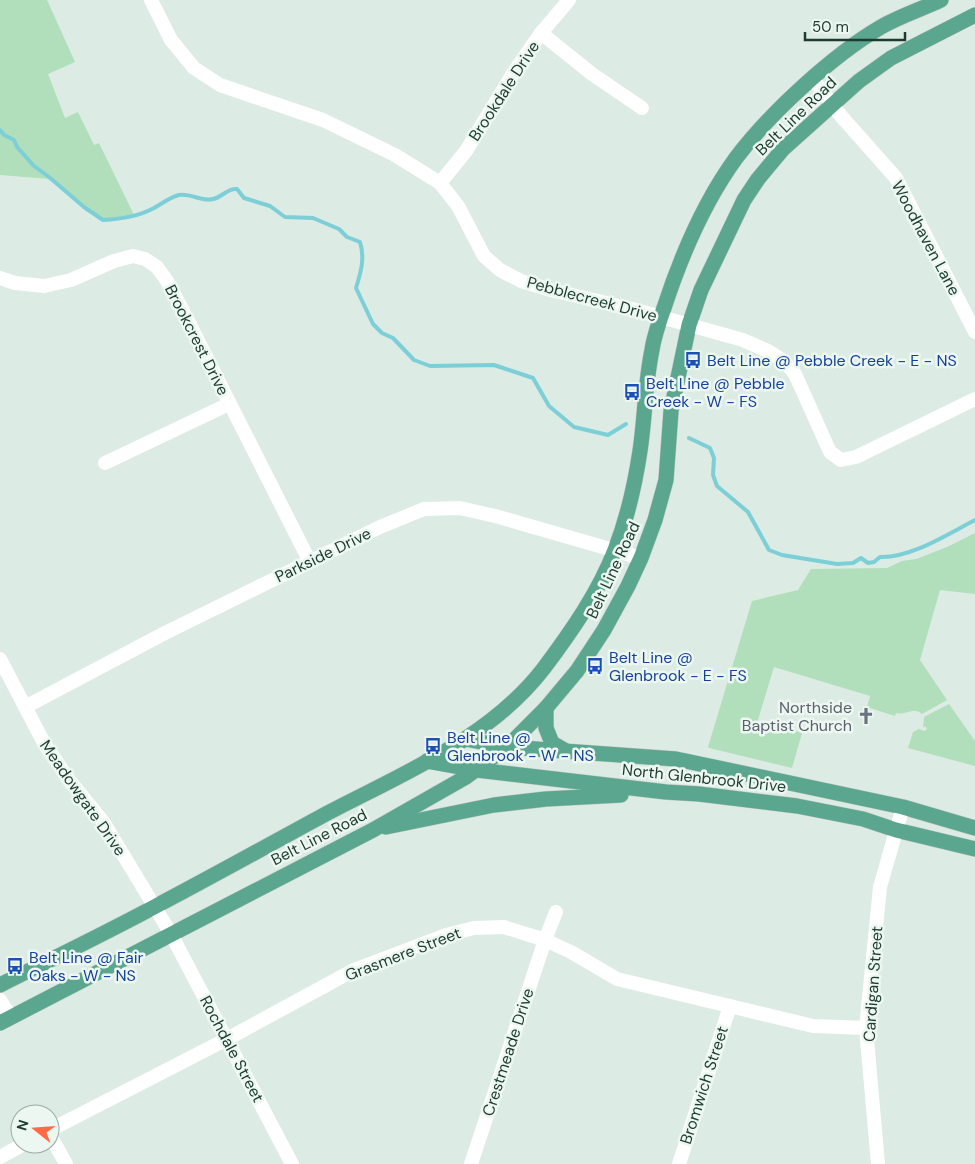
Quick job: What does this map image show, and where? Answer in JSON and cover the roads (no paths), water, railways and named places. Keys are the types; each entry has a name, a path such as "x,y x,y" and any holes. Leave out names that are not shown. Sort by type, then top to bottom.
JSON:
{"main road":[{"name":"Belt Line Road","path":"0,985 154,907 426,761 465,739 492,720 514,701 542,671 595,592 615,550 627,511 640,452 652,350 661,317 688,243 718,185 755,135 813,79 844,53 882,26 941,0"},
{"name":"Belt Line Road","path":"6,1020 373,830 477,770 507,747 546,708 577,671 604,630 641,558 655,520 666,480 671,411 689,325 704,282 744,200 758,179 783,149 859,81 891,58 975,15"},
{"path":"546,708 546,728 552,743 568,752"},
{"name":"North Glenbrook Drive","path":"465,739 507,747 676,759 903,807 975,828"},
{"name":"North Glenbrook Drive","path":"426,761 477,770 797,806 863,819 896,830 975,849"},
{"path":"373,830 494,804 666,792"}],"street":[{"name":"Pebblecreek Drive","path":"151,0 171,40 194,68 220,85 324,120 395,155 440,183 458,206 484,256 500,270 521,281 551,290 661,317 743,340 768,351 784,361 795,374 830,452 841,460 856,457 975,399"},
{"name":"Brookdale Drive","path":"440,183 466,150 491,107 541,34 569,0"},
{"path":"541,34 592,74 642,108"},
{"name":"Woodhaven Lane","path":"813,79 832,104 896,178 975,332"},
{"name":"Brookcrest Drive","path":"0,278 15,283 44,286 71,280 114,261 133,256 146,259 157,267 167,281 310,562"},
{"path":"105,463 229,404"},
{"name":"Parkside Drive","path":"25,707 163,634 380,528 424,509 460,508 490,514 641,558"},
{"name":"Meadowgate Drive","path":"0,658 44,743 69,780 104,823 171,934"},
{"name":"Cardigan Street","path":"878,1164 866,1028 880,887 903,807"},
{"name":"Crestmeade Drive","path":"471,1164 556,912"},
{"name":"Grasmere Street","path":"60,1125 227,1039 354,970 446,935 474,928 504,927 545,940 571,952 617,979 813,1026 866,1028"},
{"name":"Rochdale Street","path":"171,934 292,1164"},
{"path":"0,1000 6,1020"},
{"name":"Bromwich Street","path":"679,1164 730,1006"}],"waterway":[{"path":"0,130 4,135 14,140 17,147 34,166 103,220 134,216 179,195 209,200 230,190 237,189 244,198 270,206 285,217 313,218 339,229 347,237 360,242 361,271 356,288 373,324 382,333 393,338 414,360 430,366 494,365 533,378 549,406 574,427 608,435 626,424"},
{"path":"689,438 710,448 714,458 713,475 717,486 748,512 769,550 782,555 837,564 853,563 861,558 868,563 874,562 880,557 904,554 917,549 975,520"}],"place":[{"name":"Belt Line @ Pebble Creek - E - NS","path":"693,360"},
{"name":"Belt Line @ Pebble Creek - W - FS","path":"632,392"},
{"name":"Belt Line @ Glenbrook - E - FS","path":"595,666"},
{"name":"Northside Baptist Church","path":"866,716"},
{"name":"Belt Line @ Glenbrook - W - NS","path":"433,746"},
{"name":"Belt Line @ Fair Oaks - W - NS","path":"15,966"}]}
